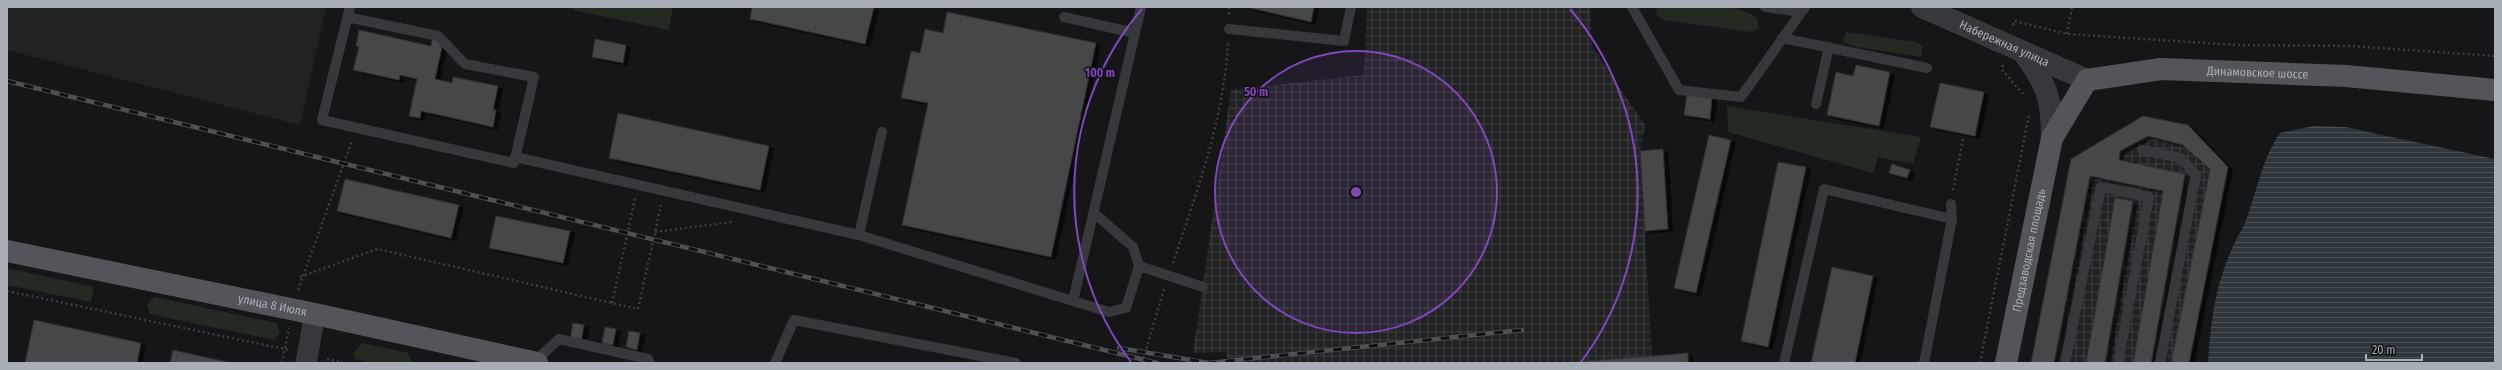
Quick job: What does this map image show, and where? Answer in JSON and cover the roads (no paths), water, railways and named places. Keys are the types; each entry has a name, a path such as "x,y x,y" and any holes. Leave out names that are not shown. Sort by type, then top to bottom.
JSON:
{"main road":[{"name":"Динамовское шоссе","path":"2087,80 2161,69 2346,76 2495,90"},
{"path":"2052,138 2087,80"},
{"name":"Предзаводская площадь","path":"2006,363 2052,138"},
{"name":"улица 8 Июля","path":"7,251 316,314 536,363"}],"street":[{"name":"Набережная улица","path":"1922,7 2087,80"},
{"path":"2016,49 2042,79 2052,108 2052,138"},
{"path":"307,359 316,314"}],"lane":[{"path":"1073,301 1141,7"},
{"path":"1229,29 1344,41 1351,7"},
{"path":"1632,7 1679,90 1741,97 1803,9"},
{"path":"1765,7 1803,9"},
{"path":"348,12 438,36 465,64 534,77 514,163 322,120 348,12"},
{"path":"1064,17 1135,34"},
{"path":"1782,38 1927,68"},
{"path":"1816,104 1829,47"},
{"path":"859,235 882,132"},
{"path":"2142,150 2181,158 2196,175 2160,363"},
{"path":"515,158 859,235 1109,312 1126,308 1139,266 1133,247 1094,213"},
{"path":"2065,363 2101,187 2149,197 2118,363"},
{"path":"1784,363 1824,189 1952,219"},
{"path":"1924,363 1952,219 1951,204"},
{"path":"1139,266 1203,287"},
{"path":"775,363 794,320 1016,363"},
{"path":"536,363 559,339 648,358 650,363"}],"railway":[{"path":"7,81 1157,363"},
{"path":"1119,348 1209,363 1522,330"}]}
